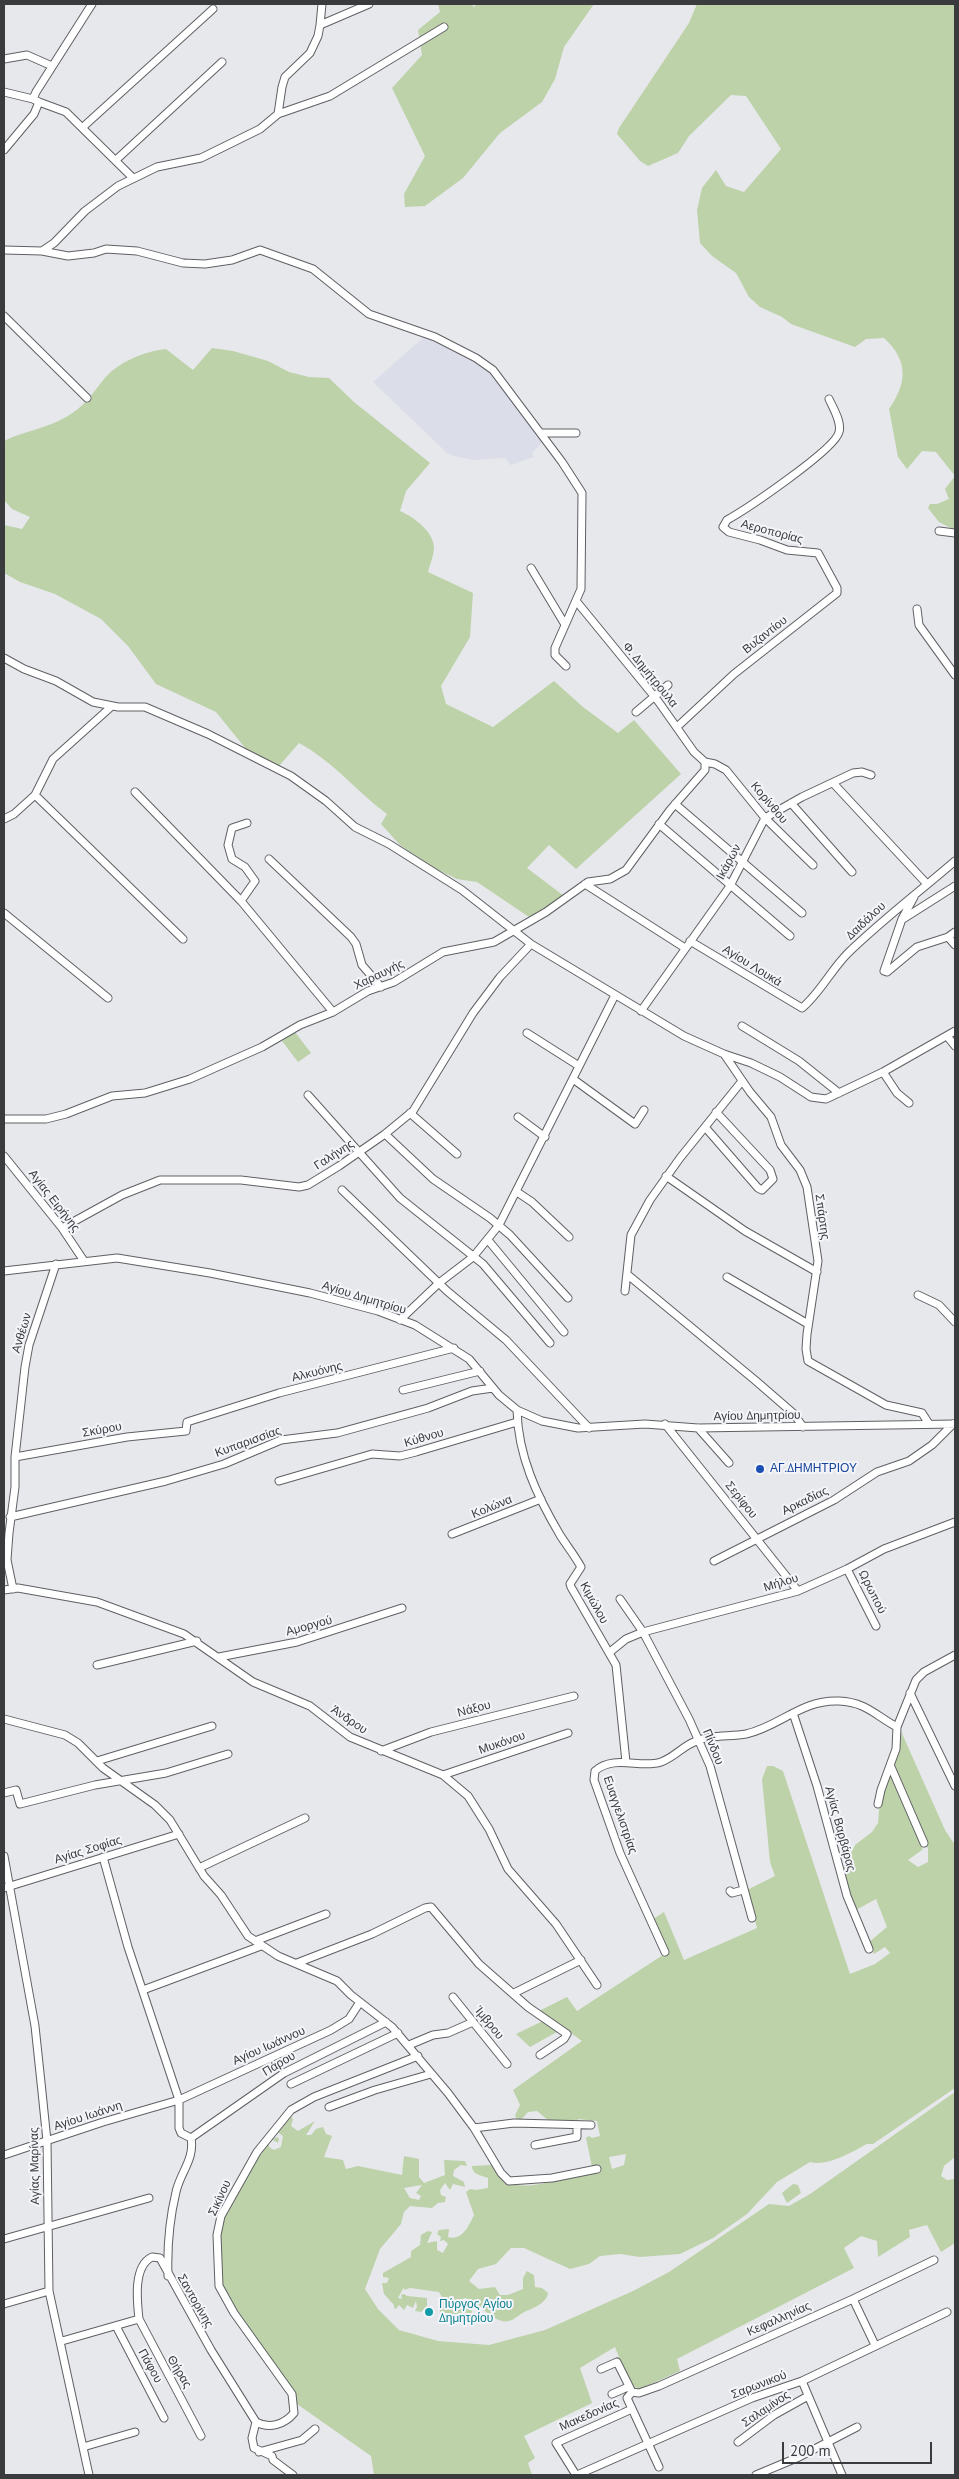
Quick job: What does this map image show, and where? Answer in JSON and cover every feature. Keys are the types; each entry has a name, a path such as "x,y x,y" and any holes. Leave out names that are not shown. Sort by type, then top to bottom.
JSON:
{"street":[{"path":"4,150 34,114 36,101 52,66 92,4"},
{"path":"278,114 285,77 310,53 318,36 322,4"},
{"path":"320,25 369,4"},
{"path":"83,127 213,9"},
{"path":"42,251 54,243 85,211 118,186 165,165 201,158 260,129 278,114 330,96 444,27"},
{"path":"4,59 27,55 52,66"},
{"path":"116,160 222,62"},
{"path":"4,92 66,112 133,178"},
{"path":"4,250 42,251 68,256 94,253 106,249 137,251 183,263 205,264 232,260 260,250 312,269 369,314 435,337 482,362 493,370 541,433 582,493 580,590 577,602 564,624 555,648 555,655 566,666"},
{"path":"4,316 87,398"},
{"name":"Αεροπορίας","path":"818,553 787,550 760,540 729,532 723,527 727,520 818,455 837,437 839,425 829,399"},
{"path":"541,433 576,433"},
{"path":"939,531 955,533"},
{"name":"Βυζαντίου","path":"677,727 734,674 837,593 837,588 818,553"},
{"path":"531,568 564,624"},
{"name":"Φ. Δημήτρουλα","path":"577,602 654,696 694,752 705,762"},
{"path":"917,610 916,618 919,625 955,675"},
{"path":"4,658 24,669 56,681 93,702 112,706 146,707 208,734 291,776 326,801 355,827 389,844 462,890 531,944 701,1045 751,1063 780,1077 811,1097 826,1099 883,1072 955,1031"},
{"path":"636,712 668,685"},
{"path":"4,819 14,814 34,795 53,759 112,706"},
{"name":"Χαραυγής","path":"4,1119 46,1119 66,1114 116,1094 145,1093 207,1073 262,1047 300,1026 333,1012 368,991 413,972 443,952 494,942 546,912 585,884 610,879 626,870 659,824 705,770 705,762"},
{"name":"Κορίνθου","path":"705,762 715,764 726,770 764,818 813,865"},
{"path":"764,818 853,774 862,772 871,775"},
{"path":"834,783 927,884"},
{"path":"135,792 241,901 333,1012"},
{"path":"34,795 183,938"},
{"path":"791,803 852,872"},
{"path":"675,804 802,913"},
{"name":"Ικάρων","path":"641,1011 730,886 764,818"},
{"path":"241,901 255,881 245,867 232,859 228,844 232,828 247,823"},
{"path":"659,824 790,936"},
{"path":"269,859 354,940 362,965 381,987"},
{"name":"Δαιδάλου","path":"802,1008 848,954 899,906 955,861"},
{"path":"585,884 685,948"},
{"path":"902,919 955,886"},
{"path":"915,895 902,919 884,971 887,972 916,947 948,937 955,932"},
{"path":"4,913 108,998"},
{"path":"948,937 955,946"},
{"name":"Αγίου Λουκά","path":"690,941 802,1008"},
{"name":"Γαλήνης","path":"62,1228 122,1195 160,1180 241,1180 299,1187 308,1185 385,1134 410,1113 422,1098 473,1013 500,977 531,944"},
{"path":"400,1320 439,1283 474,1257 499,1225 615,995"},
{"path":"742,1026 800,1061 839,1093"},
{"path":"527,1033 579,1066"},
{"path":"947,1036 955,1046"},
{"name":"Σπάρτης","path":"724,1054 742,1081 771,1117 781,1145 795,1162 804,1179 809,1195 818,1261 808,1324 806,1349 808,1361 886,1405 922,1413 929,1424"},
{"path":"883,1072 897,1093 909,1103"},
{"path":"573,1079 635,1124 644,1110"},
{"path":"625,1292 631,1235 650,1200 666,1176 742,1081"},
{"path":"308,1095 400,1198 482,1264 550,1343"},
{"path":"705,1127 758,1188 762,1190 766,1188 773,1179 770,1170 716,1112"},
{"path":"410,1113 458,1154"},
{"path":"518,1117 545,1137"},
{"path":"385,1134 433,1179 499,1225 568,1298"},
{"name":"Αγίας Ειρήνης","path":"4,1156 62,1228 84,1261"},
{"path":"666,1176 745,1231 817,1272"},
{"path":"342,1190 439,1283 506,1340 589,1428"},
{"path":"517,1192 568,1237"},
{"path":"488,1240 564,1332"},
{"name":"Αγίου Δημητρίου","path":"4,1270 117,1258 210,1273 310,1293 414,1325 454,1348 480,1371 493,1388 517,1410 559,1426 589,1428 665,1424 698,1428 954,1424"},
{"name":"Ανθέων","path":"13,1589 7,1560 10,1517 15,1487 15,1457 27,1352 56,1264"},
{"path":"628,1275 794,1414 803,1427"},
{"path":"727,1277 808,1324"},
{"path":"918,1295 939,1305 955,1322"},
{"name":"Αλκυόνης","path":"187,1422 279,1394 454,1348"},
{"path":"403,1390 480,1371"},
{"name":"Κυπαρισσίας","path":"10,1517 166,1481 224,1464 281,1440 337,1432 428,1408 472,1391 493,1388"},
{"name":"Κιμώλου","path":"517,1410 517,1422 528,1475 581,1567 581,1571 570,1584 571,1587 616,1665 626,1762"},
{"name":"Σκύρου","path":"15,1457 127,1436 186,1431 187,1422"},
{"name":"Κύθνου","path":"279,1480 372,1454 400,1456 517,1422"},
{"name":"Σερίφου","path":"665,1424 758,1538 798,1591"},
{"name":"Αρκαδίας","path":"714,1561 834,1500 877,1472 921,1454 954,1424"},
{"path":"698,1428 729,1463"},
{"name":"Κολώνα","path":"452,1534 541,1499"},
{"name":"Μήλου","path":"610,1652 626,1639 643,1632 798,1591 847,1569 881,1550 955,1522"},
{"name":"Ωρωπού","path":"847,1569 876,1626"},
{"name":"Άνδρου","path":"4,1590 13,1589 97,1602 184,1634 253,1682 310,1706 350,1737 443,1775 468,1796 489,1829 508,1868 556,1924 598,1985"},
{"name":"Πίνδου","path":"620,1599 643,1632 699,1740 710,1766 752,1918"},
{"name":"Αμοργού","path":"219,1657 296,1642 402,1608"},
{"path":"98,1665 197,1642"},
{"path":"878,1804 881,1790 896,1749 897,1727 916,1680 924,1672 955,1655"},
{"path":"910,1693 955,1786"},
{"name":"Νάξου","path":"382,1751 431,1732 574,1696"},
{"name":"Ευαγγελιστρίας","path":"665,1952 620,1853 594,1780 597,1769 626,1762 655,1764 699,1740 749,1733 811,1704 839,1701 868,1707 897,1727"},
{"name":"Αγίας Βαρβάρας","path":"793,1713 817,1786 847,1896 869,1949"},
{"path":"4,1719 65,1735 78,1743 97,1761 155,1805 179,1834 199,1868 221,1895 248,1936 258,1944 338,1980 360,2002 398,2033 474,2128 501,2173 509,2181 552,2178 597,2169"},
{"path":"97,1761 212,1726"},
{"name":"Μυκόνου","path":"443,1775 568,1733"},
{"path":"4,1793 16,1790 20,1804 95,1784 166,1773 228,1754"},
{"path":"891,1767 924,1842"},
{"path":"199,1868 306,1818"},
{"name":"Αγίας Σοφίας","path":"7,1887 179,1834"},
{"name":"Αγίας Μαρίνας","path":"4,1856 7,1887 35,2026 47,2142 47,2226 50,2291 90,2475"},
{"path":"103,1856 128,1947 179,2100 179,2128 181,2133 191,2138 190,2158 176,2190 171,2219 167,2244 168,2276"},
{"path":"730,1891 743,1890"},
{"path":"297,1963 372,1934 425,1908 431,1907 480,1964 528,2007 566,2034 564,2040 540,2055"},
{"path":"143,1990 258,1944 326,1914"},
{"path":"514,1993 581,1960"},
{"name":"Ίμβρου","path":"453,1997 507,2064"},
{"name":"Αγίου Ιωάννου","path":"179,2100 331,2030 349,2019 360,2002"},
{"name":"Πάρου","path":"191,2138 284,2073 386,2022"},
{"path":"409,2045 432,2035 446,2034 473,2022"},
{"path":"291,2084 398,2033"},
{"name":"Σικίνου","path":"256,2422 270,2426 284,2422 294,2413 294,2401 292,2394 234,2313 219,2286 217,2235 221,2216 257,2152 292,2110 314,2096 418,2056"},
{"path":"329,2107 377,2089 432,2074"},
{"name":"Αγίου Ιωάννη","path":"4,2155 103,2122 179,2100"},
{"path":"474,2128 514,2123 590,2124"},
{"path":"535,2145 577,2137 577,2125"},
{"path":"4,2239 148,2198"},
{"name":"Σαντορίνης","path":"139,2319 137,2298 141,2266 148,2258 156,2256 160,2258 168,2276 256,2422"},
{"name":"Κεφαλληνίας","path":"612,2394 630,2390 639,2393 660,2386 853,2299 934,2260"},
{"path":"4,2304 50,2291"},
{"path":"853,2299 875,2346"},
{"name":"Σαρωνικού","path":"577,2475 752,2398 802,2381 947,2312"},
{"path":"62,2341 139,2319"},
{"name":"Θήρας","path":"139,2319 201,2436"},
{"name":"Πάφου","path":"116,2326 164,2418"},
{"path":"601,2370 617,2362 630,2390 627,2398 660,2467"},
{"path":"802,2381 842,2475"},
{"name":"Σαλαμίνος","path":"738,2442 774,2415 808,2396"},
{"name":"Μακεδονίας","path":"577,2475 556,2443 632,2409"},
{"path":"256,2422 252,2438 254,2448 259,2452 272,2456 272,2460 294,2475"},
{"path":"756,2475 829,2442 857,2427"},
{"path":"259,2452 302,2440 315,2429"},
{"path":"83,2447 135,2432"}],"shaded area":[{"path":"425,336 477,362 492,373 545,440 532,453 534,457 510,465 506,458 473,460 447,453 373,382"}],"green space":[{"path":"438,4 471,4 474,7 477,4 594,4 564,47 555,79 542,102 500,133 463,178 425,206 405,207 404,194 425,156 392,88 422,55 418,30 440,12"},
{"path":"697,4 955,4 955,476 936,452 922,451 907,469 898,457 889,409 899,390 903,372 898,355 884,338 866,339 855,347 791,324 782,317 760,307 749,297 736,273 712,256 700,243 697,210 702,188 716,170 726,186 744,192 781,149 746,96 731,95 689,136 678,153 648,166 640,161 617,134 619,128 689,23"},
{"path":"212,348 233,351 268,361 289,372 309,377 329,378 354,402 430,463 406,491 400,511 417,521 431,536 434,551 428,572 473,593 470,637 441,686 446,704 493,727 554,681 583,707 618,733 634,720 681,774 576,869 549,845 527,868 564,896 529,917 477,882 457,879 432,867 400,845 381,824 387,814 312,751 299,743 279,766 246,749 216,712 156,684 128,646 101,619 55,594 20,582 4,573 4,525 22,529 30,517 12,509 4,500 4,441 52,424 72,413 87,400 110,373 132,358 166,349 193,370"},
{"path":"955,476 955,527 953,529 939,522 928,508 930,504 937,504 949,499 945,489"},
{"path":"295,1032 311,1053 298,1062 282,1041"},
{"path":"900,1729 945,1830 955,1845 955,2088 873,2144 867,2144 832,2161 810,2162 777,2182 747,2214 713,2238 680,2254 640,2257 620,2254 600,2256 589,2264 570,2269 524,2248 511,2248 496,2264 478,2269 469,2281 479,2289 495,2287 500,2295 508,2295 523,2289 523,2278 527,2271 534,2275 535,2287 542,2288 548,2293 546,2299 541,2304 511,2320 498,2320 471,2300 465,2298 459,2301 459,2304 472,2311 471,2315 440,2313 440,2308 444,2306 439,2292 410,2288 404,2290 404,2287 398,2298 402,2299 401,2295 404,2294 427,2298 427,2306 421,2312 415,2311 417,2307 416,2301 413,2308 407,2305 404,2310 399,2305 396,2309 394,2308 394,2305 384,2294 382,2283 387,2283 389,2278 383,2277 383,2273 411,2257 411,2251 420,2245 421,2235 428,2231 432,2232 427,2243 437,2241 437,2250 443,2253 448,2244 444,2240 440,2241 441,2237 437,2234 439,2230 449,2229 448,2237 453,2238 458,2237 465,2231 474,2215 466,2192 470,2189 488,2188 488,2178 475,2173 472,2166 491,2165 507,2182 526,2186 593,2172 586,2138 589,2136 592,2138 600,2136 597,2121 578,2119 577,2123 549,2121 537,2111 528,2112 521,2120 517,2120 515,2115 520,2105 513,2090 582,2041 564,2028 530,2047 516,2034 547,2019 537,2012 567,1997 577,2011 666,1953 653,1919 664,1912 684,1960 757,1928 747,1890 775,1876 770,1862 762,1779 767,1766 773,1766 783,1771 850,1974 875,1964 890,1953 885,1947 874,1954 868,1943 887,1927 876,1899 854,1911 843,1869 855,1845 872,1832 878,1823 880,1799 891,1769 923,1846 922,1850 908,1860 918,1867 928,1862 928,1849 893,1767","holes":["626,2154 624,2165 612,2169 609,2157"]},
{"path":"955,2092 955,2157 944,2166 941,2176 947,2180 955,2179 955,2243 941,2252 927,2225 909,2230 910,2237 878,2257 877,2241 861,2236 844,2248 854,2268 677,2359 680,2371 640,2389 630,2385 615,2347 580,2368 592,2403 524,2436 535,2458 528,2463 532,2475 374,2475 371,2456 297,2404 294,2394 231,2304 222,2283 220,2209 248,2176 245,2163 249,2161 254,2152 265,2143 277,2137 279,2139 278,2143 273,2140 269,2142 269,2147 274,2150 281,2147 283,2136 276,2131 291,2117 293,2119 291,2126 298,2131 315,2121 306,2135 311,2135 316,2129 323,2127 326,2134 332,2136 324,2157 343,2160 346,2169 358,2166 402,2175 404,2156 419,2159 419,2177 424,2183 445,2175 444,2160 465,2161 467,2166 461,2165 454,2170 453,2176 464,2182 465,2187 453,2184 450,2190 445,2183 440,2190 441,2195 446,2197 445,2202 438,2203 432,2208 410,2206 404,2212 401,2224 380,2249 365,2289 378,2309 399,2330 438,2341 489,2345 545,2330 633,2291 669,2272 769,2204 789,2206 810,2194","holes":["422,2185 416,2193 421,2196 419,2200 410,2198 404,2188"]},
{"path":"793,2184 798,2185 801,2193 787,2203 782,2193"}],"place":[{"name":"ΑΓ.ΔΗΜΗΤΡΙΟΥ","path":"760,1469"},
{"name":"Πύργος Αγίου Δημητρίου","path":"429,2312"}]}
